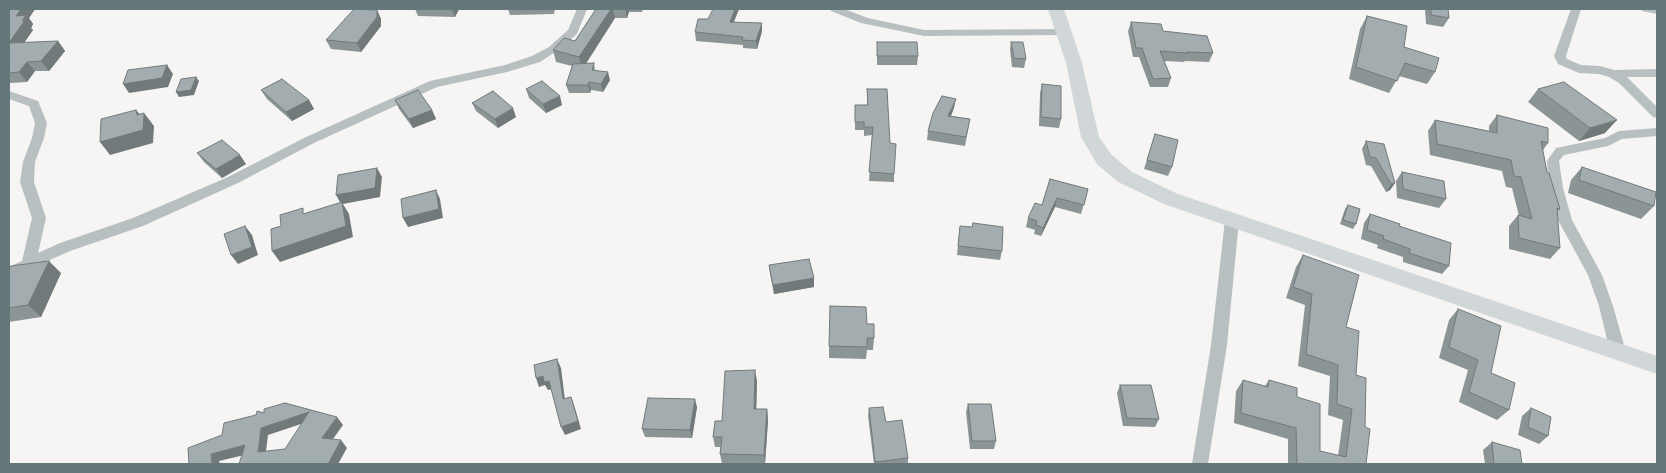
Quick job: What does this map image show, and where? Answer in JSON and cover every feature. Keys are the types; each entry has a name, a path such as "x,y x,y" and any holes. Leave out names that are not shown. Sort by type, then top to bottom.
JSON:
{"main road":[{"path":"1056,9 1074,63 1090,137 1104,159 1124,177 1149,190 1232,220 1657,365"}],"street":[{"path":"9,273 29,262 138,222 233,180 310,140 434,84 507,68 536,59 553,49 572,32 582,9"},
{"path":"835,9 865,22 924,34 1063,32"},
{"path":"1576,9 1560,56 1562,61 1579,69 1600,70 1613,74 1622,80 1657,114"},
{"path":"1646,9 1657,11"},
{"path":"1613,74 1657,73"},
{"path":"9,95 34,104 41,123 38,138 29,162 27,182 39,218 29,262"},
{"path":"1618,352 1606,306 1595,275 1565,220 1556,188 1553,161 1560,151 1608,142 1619,135 1657,132"},
{"path":"1200,464 1219,345 1232,220"}],"building":[{"path":"9,9 21,9 16,16 26,15 22,21 25,20 9,43"},
{"path":"354,9 377,10 377,17 357,43 326,40"},
{"path":"596,9 611,9 579,57 553,50 564,38 575,41"},
{"path":"713,9 735,9 730,22 762,23 756,41 742,40 743,37 695,32 698,19 708,19"},
{"path":"1431,9 1448,9 1449,18 1431,15"},
{"path":"1367,16 1407,26 1404,47 1439,58 1435,72 1405,63 1397,81 1356,67"},
{"path":"1131,22 1161,24 1163,31 1207,36 1213,53 1160,51 1171,78 1153,79 1142,48 1136,48"},
{"path":"58,41 41,61 27,62 19,72 9,73 9,43"},
{"path":"877,42 917,42 918,56 877,56"},
{"path":"1011,42 1023,42 1026,59 1014,58"},
{"path":"594,63 592,70 608,72 601,84 589,82 588,85 566,85 573,64"},
{"path":"167,65 162,78 123,84 128,70"},
{"path":"196,77 191,90 176,92 181,79"},
{"path":"282,79 309,100 286,112 261,90"},
{"path":"542,81 560,96 543,104 526,89"},
{"path":"1564,82 1617,120 1590,128 1538,89"},
{"path":"1042,84 1061,86 1061,119 1041,117"},
{"path":"867,89 887,89 890,143 896,144 894,174 869,172 873,127 864,127 864,122 855,122 855,105 868,105"},
{"path":"418,90 432,110 409,119 395,100"},
{"path":"493,91 513,108 495,119 472,103"},
{"path":"942,96 956,99 948,116 970,119 966,137 928,131 933,113"},
{"path":"136,110 137,115 144,113 143,130 100,142 101,119"},
{"path":"1497,115 1548,128 1548,143 1541,141 1547,172 1549,173 1560,209 1557,208 1560,248 1519,238 1518,215 1532,219 1521,177 1514,176 1511,160 1437,144 1435,120 1497,133"},
{"path":"1155,134 1178,140 1172,167 1147,160"},
{"path":"222,140 240,155 216,169 197,153"},
{"path":"1366,141 1384,144 1395,183 1391,184 1376,158 1370,157"},
{"path":"1582,167 1656,192 1654,206 1579,180"},
{"path":"377,168 375,188 336,195 338,175"},
{"path":"1402,172 1444,181 1446,199 1403,189"},
{"path":"1050,179 1088,189 1084,205 1057,198 1043,228 1036,225 1037,221 1028,218 1035,203 1042,205"},
{"path":"436,190 439,209 403,218 401,199"},
{"path":"342,202 346,226 272,251 271,229 281,226 280,215 303,208 303,214"},
{"path":"1348,205 1360,209 1356,224 1343,220"},
{"path":"1370,214 1400,224 1399,226 1451,243 1449,266 1409,253 1410,249 1383,239 1384,236 1367,230"},
{"path":"973,223 1003,227 1002,251 958,246 960,226 972,227"},
{"path":"245,226 252,247 231,255 224,234"},
{"path":"1303,255 1359,275 1346,327 1359,331 1356,375 1366,378 1365,427 1370,429 1366,464 1297,464 1296,428 1241,413 1243,380 1268,387 1269,380 1297,388 1297,397 1320,404 1320,451 1346,457 1352,409 1337,404 1338,365 1306,354 1312,294 1293,287"},
{"path":"809,259 814,278 773,285 769,265"},
{"path":"49,261 28,305 9,308 9,269 11,266"},
{"path":"830,306 866,307 867,324 874,324 874,338 867,338 867,347 829,346"},
{"path":"1458,309 1501,326 1491,373 1515,383 1509,410 1469,392 1478,360 1449,347"},
{"path":"557,359 563,399 571,397 578,421 561,427 549,381 544,382 543,376 536,378 534,365"},
{"path":"755,370 754,409 767,409 764,455 720,454 722,437 713,437 715,421 722,421 725,371"},
{"path":"1120,385 1151,385 1159,419 1127,418"},
{"path":"648,398 695,399 690,430 642,429"},
{"path":"285,403 337,417 322,438 341,440 328,464 239,464 245,445 211,454 212,464 189,464 188,448 222,435 224,423 256,415 257,411 264,413 264,409","holes":["309,412 285,449 258,452 261,428"]},
{"path":"968,404 991,404 996,441 972,441"},
{"path":"883,407 886,422 902,420 908,458 875,462 869,408"},
{"path":"1531,408 1551,417 1548,436 1528,427"},
{"path":"1492,442 1520,450 1522,464 1494,464"}]}
